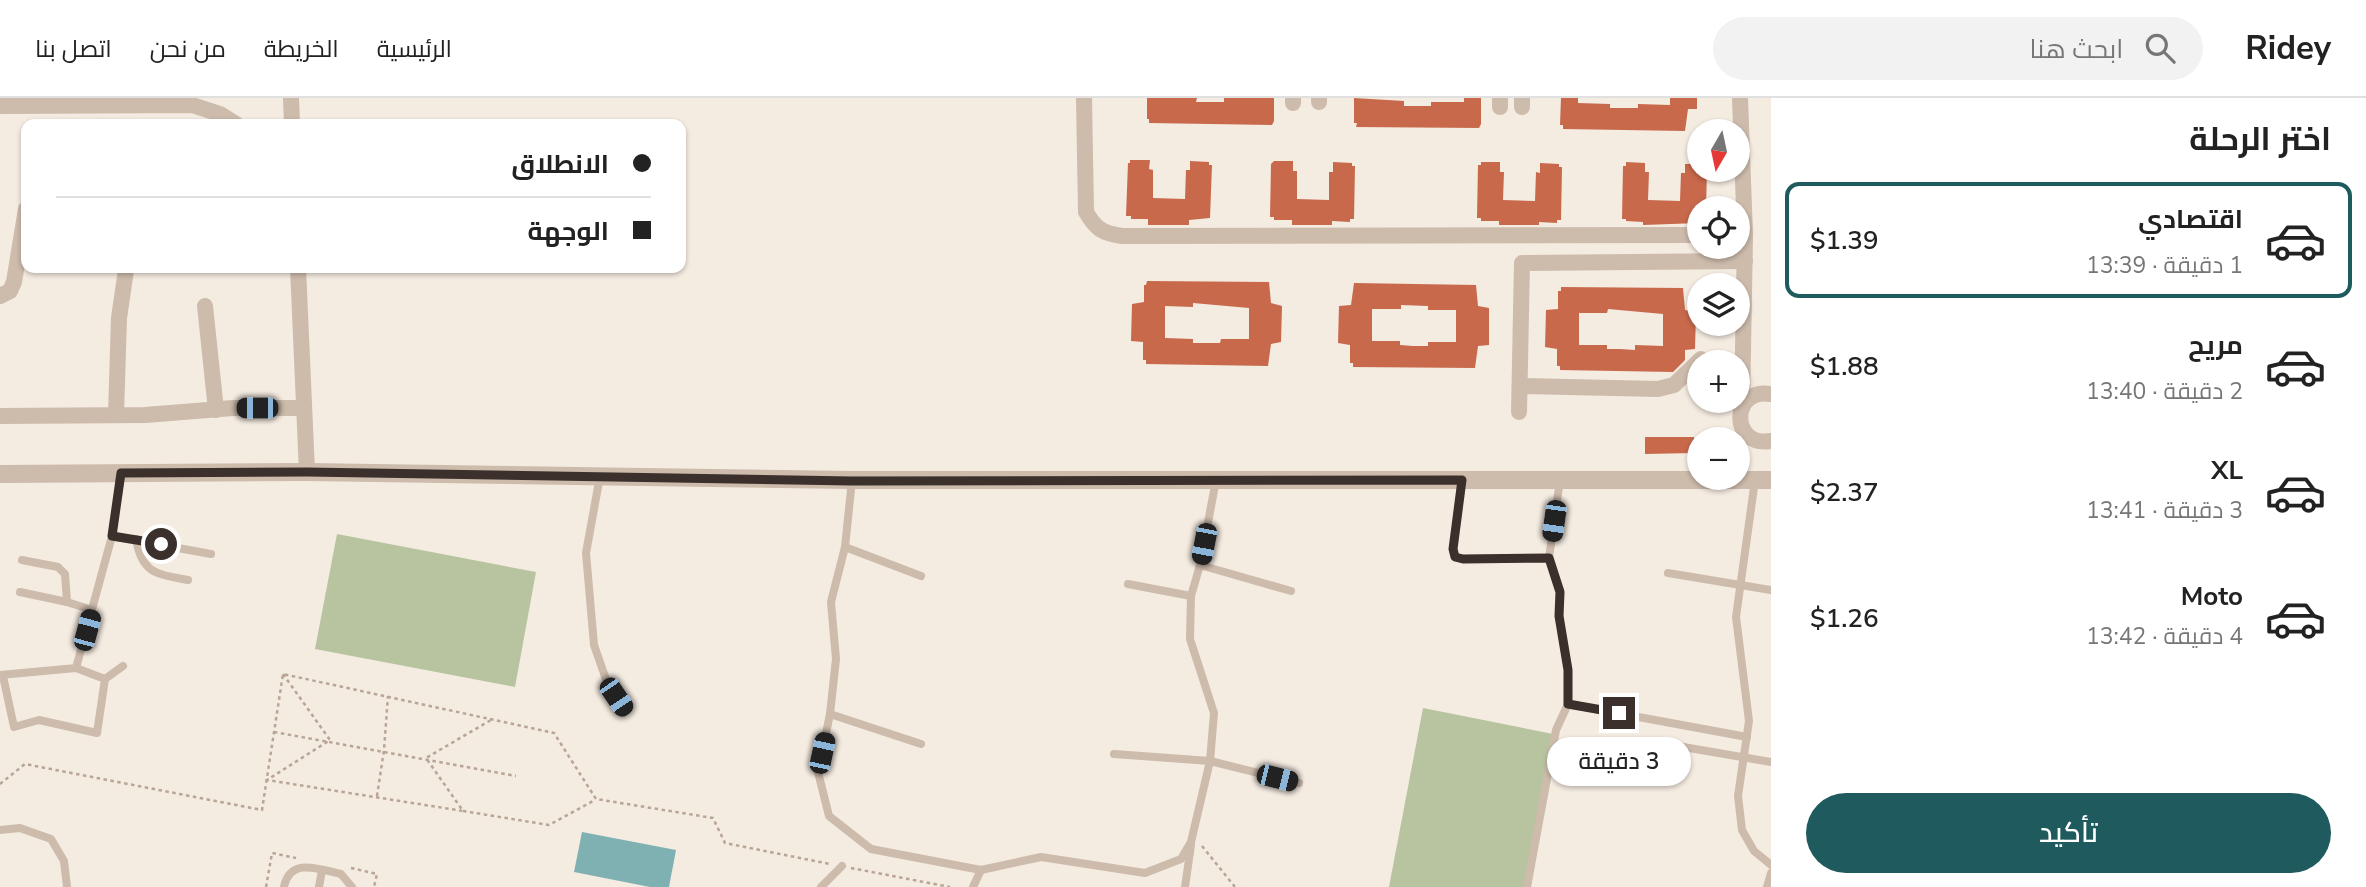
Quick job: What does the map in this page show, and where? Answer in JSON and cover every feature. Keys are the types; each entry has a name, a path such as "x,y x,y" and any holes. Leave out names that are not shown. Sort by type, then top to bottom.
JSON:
{"street":[{"path":"291,98 292,119"},
{"path":"1084,98 1086,212 1093,225 1102,233 1122,236 1687,235"},
{"path":"1740,98 1741,196"},
{"path":"0,106 192,105 228,119"},
{"path":"0,296 10,291 14,282 21,239"},
{"path":"1519,412 1522,263 1745,261 1743,350"},
{"path":"116,415 119,318 126,273"},
{"path":"298,273 307,472"},
{"path":"205,306 216,410"},
{"path":"1520,386 1658,389 1674,385 1687,373"},
{"path":"1750,399 1771,394"},
{"path":"0,416 304,408"},
{"path":"1741,413 1740,423 1746,433 1755,440 1771,441"},
{"path":"0,474 307,472 852,481 1763,480"}],"lane":[{"path":"76,668 112,536 121,473"},
{"path":"600,476 586,553 594,645 608,685 625,709"},
{"path":"1185,887 1193,835 1210,761 1214,713 1189,639 1191,596 1200,565 1216,480"},
{"path":"1462,480 1453,549 1455,557 1549,558"},
{"path":"1527,887 1556,730 1568,704 1568,670 1559,616 1560,592 1549,558 1560,480"},
{"path":"1763,480 1740,585 1736,617 1749,721 1738,796 1742,830 1754,851 1771,865"},
{"path":"852,481 845,547 831,602 836,659 830,714 818,772 829,817 871,849 981,870 1041,857 1145,873 1181,859 1193,835"},
{"path":"112,536 211,554"},
{"path":"136,540 143,562 154,574 188,580"},
{"path":"845,547 921,576"},
{"path":"22,560 58,567 65,574 66,602"},
{"path":"1200,565 1291,591"},
{"path":"1668,573 1771,590"},
{"path":"1128,584 1191,596"},
{"path":"20,592 92,610"},
{"path":"105,679 76,668 2,676 14,727 39,720 97,733 105,679 123,666"},
{"path":"1568,704 1747,737"},
{"path":"830,714 922,744"},
{"path":"1666,744 1771,762"},
{"path":"1114,754 1210,761 1299,783"},
{"path":"0,830 20,828 51,839 64,861 67,887"},
{"path":"821,887 842,866"},
{"path":"284,887 286,876 296,868 341,874 352,887"},
{"path":"319,887 322,870"},
{"path":"973,887 981,870"},
{"path":"1766,887 1771,873"}],"path":[{"path":"283,674 554,733 596,799"},
{"path":"0,784 25,764 262,810 283,674"},
{"path":"283,674 330,740"},
{"path":"377,796 388,696"},
{"path":"426,758 493,719"},
{"path":"274,732 330,740 516,776"},
{"path":"267,780 330,740"},
{"path":"426,758 463,811"},
{"path":"267,780 549,825 596,799 713,818 725,843 950,887"},
{"path":"1193,835 1235,887"}],"green space":[{"path":"337,534 536,572 515,687 315,649"},
{"path":"1423,708 1553,734 1524,887 1389,887"}],"water":[{"path":"582,832 676,850 669,887 650,887 574,872"}],"building":[{"path":"1147,98 1197,98 1196,102 1224,102 1224,98 1274,98 1274,121 1272,125 1149,123"},
{"path":"1354,98 1404,101 1404,106 1431,106 1431,102 1464,102 1464,98 1481,98 1481,124 1479,128 1356,127"},
{"path":"1561,98 1578,98 1578,103 1610,104 1610,108 1638,108 1638,104 1670,105 1670,98 1697,98 1697,109 1688,109 1685,131 1563,129 1563,125 1560,125"},
{"path":"1130,160 1150,160 1149,169 1153,170 1153,198 1185,199 1186,170 1190,170 1190,161 1209,162 1209,165 1212,165 1210,218 1189,220 1189,225 1148,225 1148,219 1131,219 1131,216 1126,216"},
{"path":"1274,161 1293,161 1293,171 1297,171 1297,199 1329,200 1329,172 1333,172 1333,162 1352,163 1352,166 1355,166 1354,219 1350,219 1350,222 1332,221 1332,225 1292,225 1292,220 1274,220 1274,217 1270,217 1271,164"},
{"path":"1481,162 1500,162 1500,172 1504,172 1503,200 1535,201 1536,172 1540,173 1540,163 1559,164 1559,167 1562,167 1561,220 1557,220 1557,223 1539,222 1539,225 1499,225 1499,221 1481,221 1481,218 1477,218 1478,165 1481,165"},
{"path":"1626,162 1645,163 1645,172 1649,172 1648,200 1680,201 1681,173 1685,173 1685,164 1687,182 1707,182 1706,196 1687,196 1687,223 1643,225 1643,222 1626,221 1622,219 1623,166 1626,166"},
{"path":"1147,281 1269,282 1271,303 1282,306 1281,342 1271,344 1268,366 1146,364 1146,360 1143,360 1143,342 1131,341 1132,304 1144,302","holes":["1193,303 1249,308 1249,339 1193,343 1193,339 1165,338 1165,306 1193,307"]},
{"path":"1354,283 1476,285 1478,306 1489,308 1489,345 1478,346 1475,368 1353,367 1353,363 1350,363 1350,345 1338,343 1339,306 1351,305","holes":["1401,305 1428,306 1428,310 1456,310 1456,342 1428,342 1428,346 1413,346 1400,345 1400,341 1372,341 1372,309 1401,309"]},
{"path":"1561,287 1683,288 1687,310 1687,336 1695,336 1695,349 1685,350 1685,360 1673,372 1560,370 1560,366 1557,366 1557,349 1545,347 1546,310 1558,309 1558,291 1561,291","holes":["1608,309 1663,314 1663,346 1635,345 1635,350 1607,349 1607,345 1579,345 1579,313 1607,313"]},
{"path":"1645,437 1687,437 1687,453 1645,454"}],"route":[{"path":"161,544 112,536 121,473 307,472 852,481 1462,480 1453,549 1455,557 1549,558 1560,592 1559,616 1568,670 1568,704 1619,713"}]}
